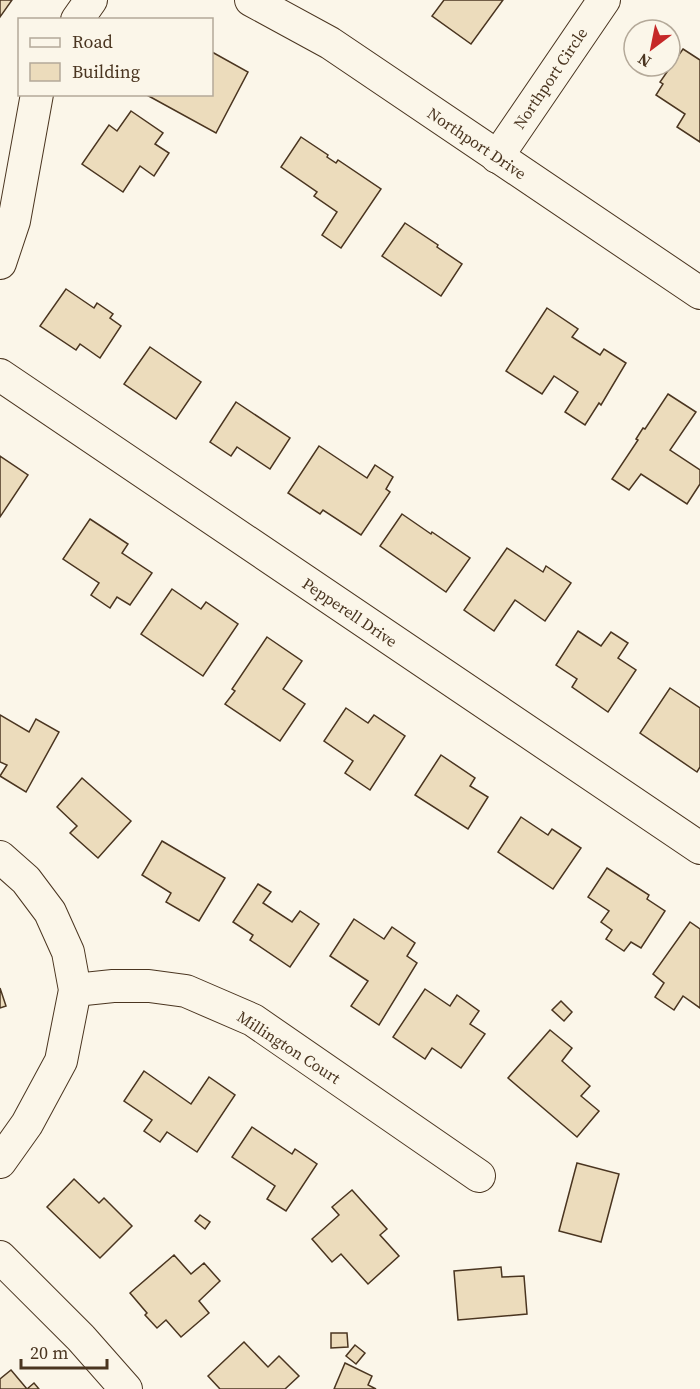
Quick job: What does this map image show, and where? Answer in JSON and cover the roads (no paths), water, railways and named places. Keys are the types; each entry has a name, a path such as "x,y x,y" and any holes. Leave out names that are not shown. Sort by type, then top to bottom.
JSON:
{"street":[{"path":"78,18 91,0"},
{"name":"Northport Drive","path":"251,0 330,43 700,293"},
{"name":"Northport Circle","path":"497,157 604,0"},
{"path":"0,264 14,221 37,96"},
{"name":"Pepperell Drive","path":"0,375 700,848"},
{"path":"0,857 26,880 50,912 68,952 75,990 61,1061 27,1124 0,1162"},
{"name":"Millington Court","path":"75,990 113,986 149,986 186,991 253,1020 479,1176"},
{"path":"0,1257 81,1338 126,1389"}]}
